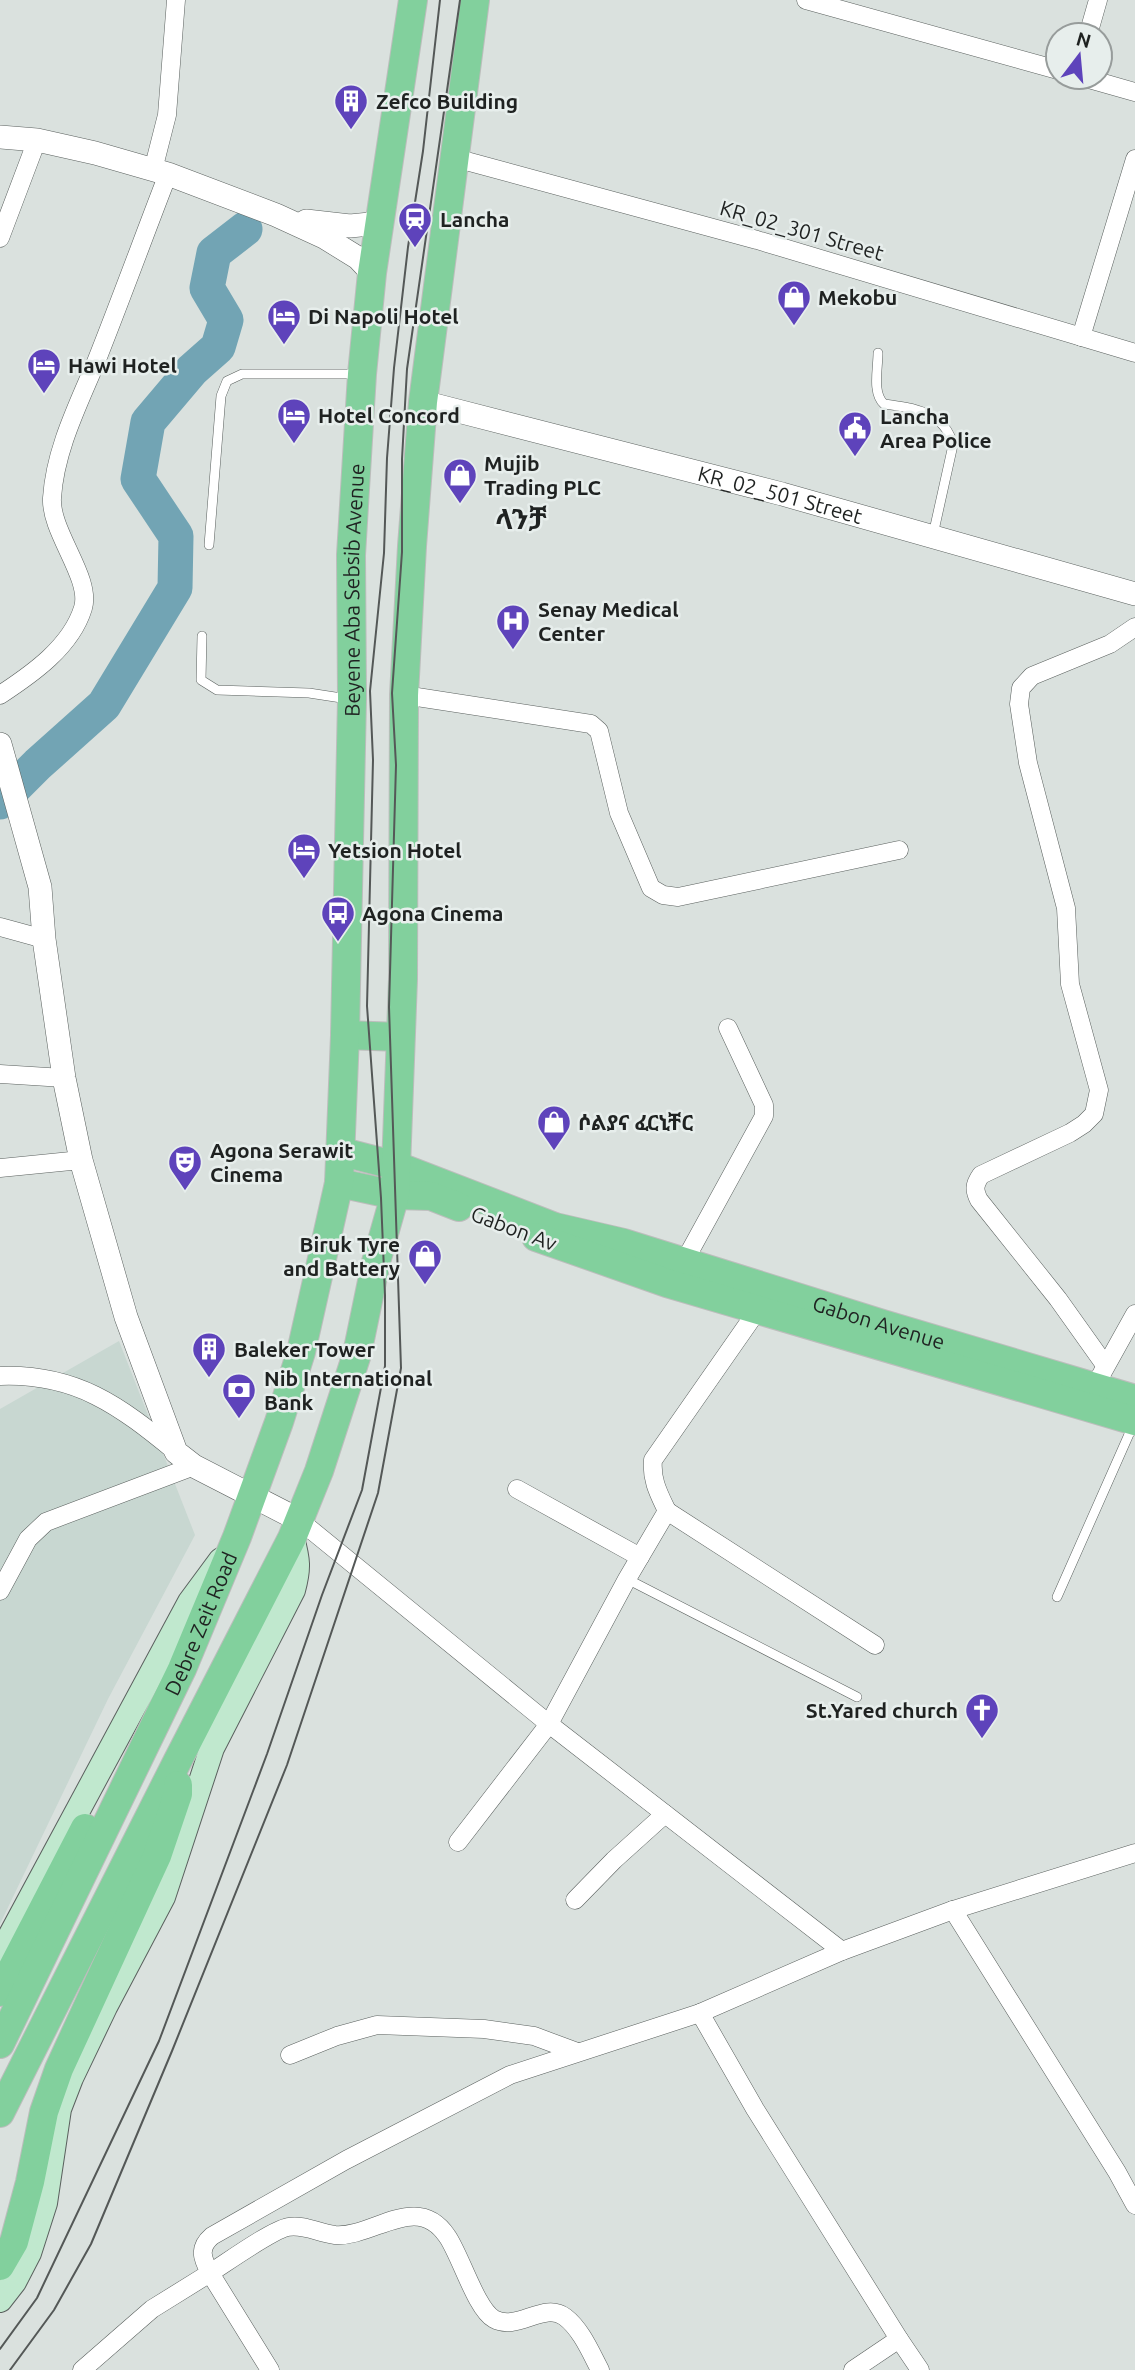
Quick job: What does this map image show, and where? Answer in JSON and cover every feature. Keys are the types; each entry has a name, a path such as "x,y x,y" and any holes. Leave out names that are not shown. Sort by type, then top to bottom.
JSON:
{"main road":[{"name":"Beyene Aba Sebsib Avenue","path":"339,1182 352,699 351,555 362,374 372,273 413,0"},
{"path":"0,2113 296,1529 319,1471 357,1354 376,1262 395,1195 403,979 404,695 412,546 423,402 475,0"},
{"path":"345,1035 400,1037"},
{"name":"Gabon Av","path":"339,1151 397,1166 555,1227 624,1243"},
{"name":"Gabon Av","path":"339,1182 395,1195 431,1196 571,1251 685,1276"},
{"name":"Debre Zeit Road","path":"0,2044 153,1732 209,1607 237,1536 279,1422 301,1352 339,1182"},
{"name":"Gabon Avenue","path":"624,1243 757,1311 1096,1387 1135,1421"},
{"name":"Gabon Avenue","path":"685,1276 1135,1399"},
{"path":"0,2300 14,2282 29,2253 46,2203 59,2109 71,2078 163,1897 212,1748 293,1590 298,1573 296,1529"},
{"path":"0,1955 190,1602 237,1536"},
{"path":"0,1992 96,1807 153,1732"},
{"path":"0,2266 14,2242 44,2112 59,2069 157,1856 178,1794 177,1762"}],"street":[{"path":"0,695 32,674 47,660 71,632 84,606 82,582 60,536 51,499 63,442 160,172 176,0"},
{"path":"806,0 1044,66"},
{"path":"1092,21 1098,0"},
{"path":"1114,86 1135,92"},
{"path":"0,137 37,140 160,172 276,215 342,246 372,273"},
{"path":"0,238 37,140"},
{"name":"KR_02_301 Street","path":"455,158 757,240 1135,353"},
{"path":"1081,337 1135,159"},
{"path":"276,215 325,224 351,226 380,223"},
{"name":"KR_02_501 Street","path":"423,402 782,495 1135,594"},
{"path":"1096,1387 1058,1299 979,1200 975,1183 981,1175 1070,1133 1094,1114 1099,1090 1070,984 1066,908 1028,762 1019,704 1021,688 1032,676 1110,645 1135,627"},
{"path":"404,695 591,724 599,731 628,834 652,888 663,895 677,897 899,850"},
{"path":"0,744 40,887 44,939 64,1078 81,1160 126,1317 185,1459"},
{"path":"0,927 44,939"},
{"path":"685,1276 720,1192 764,1116 764,1105 727,1028"},
{"path":"0,1074 64,1078"},
{"path":"0,1168 81,1160"},
{"path":"757,1311 653,1460 654,1483 667,1511 875,1645"},
{"path":"1096,1387 1135,1314"},
{"path":"0,1376 28,1375 58,1380 97,1396 134,1417 185,1459 252,1497 842,1951"},
{"path":"0,1591 28,1539 46,1522 185,1459"},
{"path":"517,1489 640,1557"},
{"path":"458,1842 549,1724 667,1511"},
{"path":"575,1899 665,1814"},
{"path":"270,2370 201,2258 204,2244 222,2230 346,2160 510,2075 700,2013 842,1951 953,1910 1135,1853"},
{"path":"953,1910 1135,2205"},
{"path":"700,2013 755,2109 920,2370"},
{"path":"290,2055 337,2036 377,2025 484,2029 534,2036 577,2052"},
{"path":"86,2369 152,2309 286,2227 304,2227 335,2235 358,2232 402,2217 422,2217 433,2221 447,2235 481,2305 493,2319 511,2323 544,2312 563,2314 572,2323 600,2370"},
{"path":"853,2370 899,2339"}],"lane":[{"path":"878,353 877,392 880,401 922,411 945,425 950,433 953,445 932,536"},
{"path":"208,545 221,397 227,382 242,374 362,374"},
{"path":"202,636 201,681 217,690 310,693 352,699"},
{"path":"1057,1597 1135,1421"},
{"path":"627,1579 858,1697"}],"shaded area":[{"path":"119,1341 195,1535 108,1699 0,1924 0,1409"}],"waterway":[{"path":"0,802 104,705 175,588 176,536 138,479 148,422 192,370 218,347 226,320 207,288 214,253 245,229"}],"tram line":[{"path":"0,2349 37,2298 159,2041 267,1754 362,1490 385,1366 381,1198 367,1006 373,760 370,691 384,553 387,458 394,368 440,0"},
{"path":"10,2370 54,2310 91,2244 172,2051 287,1765 378,1493 401,1368 389,1007 396,765 392,693 402,552 402,459 407,369 460,0"}],"place":[{"name":"Zefco Building","path":"351,131"},
{"name":"Lancha","path":"415,249"},
{"name":"Mekobu","path":"794,327"},
{"name":"Di Napoli Hotel","path":"284,346"},
{"name":"Hawi Hotel","path":"44,395"},
{"name":"Hotel Concord","path":"294,445"},
{"name":"Lancha Area Police","path":"855,458"},
{"name":"Mujib Trading PLC","path":"460,505"},
{"name":"Senay Medical Center","path":"513,651"},
{"name":"Yetsion Hotel","path":"304,880"},
{"name":"Agona Cinema","path":"338,943"},
{"name":"ሶልያና ፈርኒቸር","path":"554,1152"},
{"name":"Agona Serawit Cinema","path":"185,1192"},
{"name":"Biruk Tyre and Battery","path":"425,1286"},
{"name":"Baleker Tower","path":"209,1379"},
{"name":"Nib International Bank","path":"239,1420"},
{"name":"St.Yared church","path":"982,1740"}],"district":[{"name":"ላንቻ","path":"521,518"}]}
